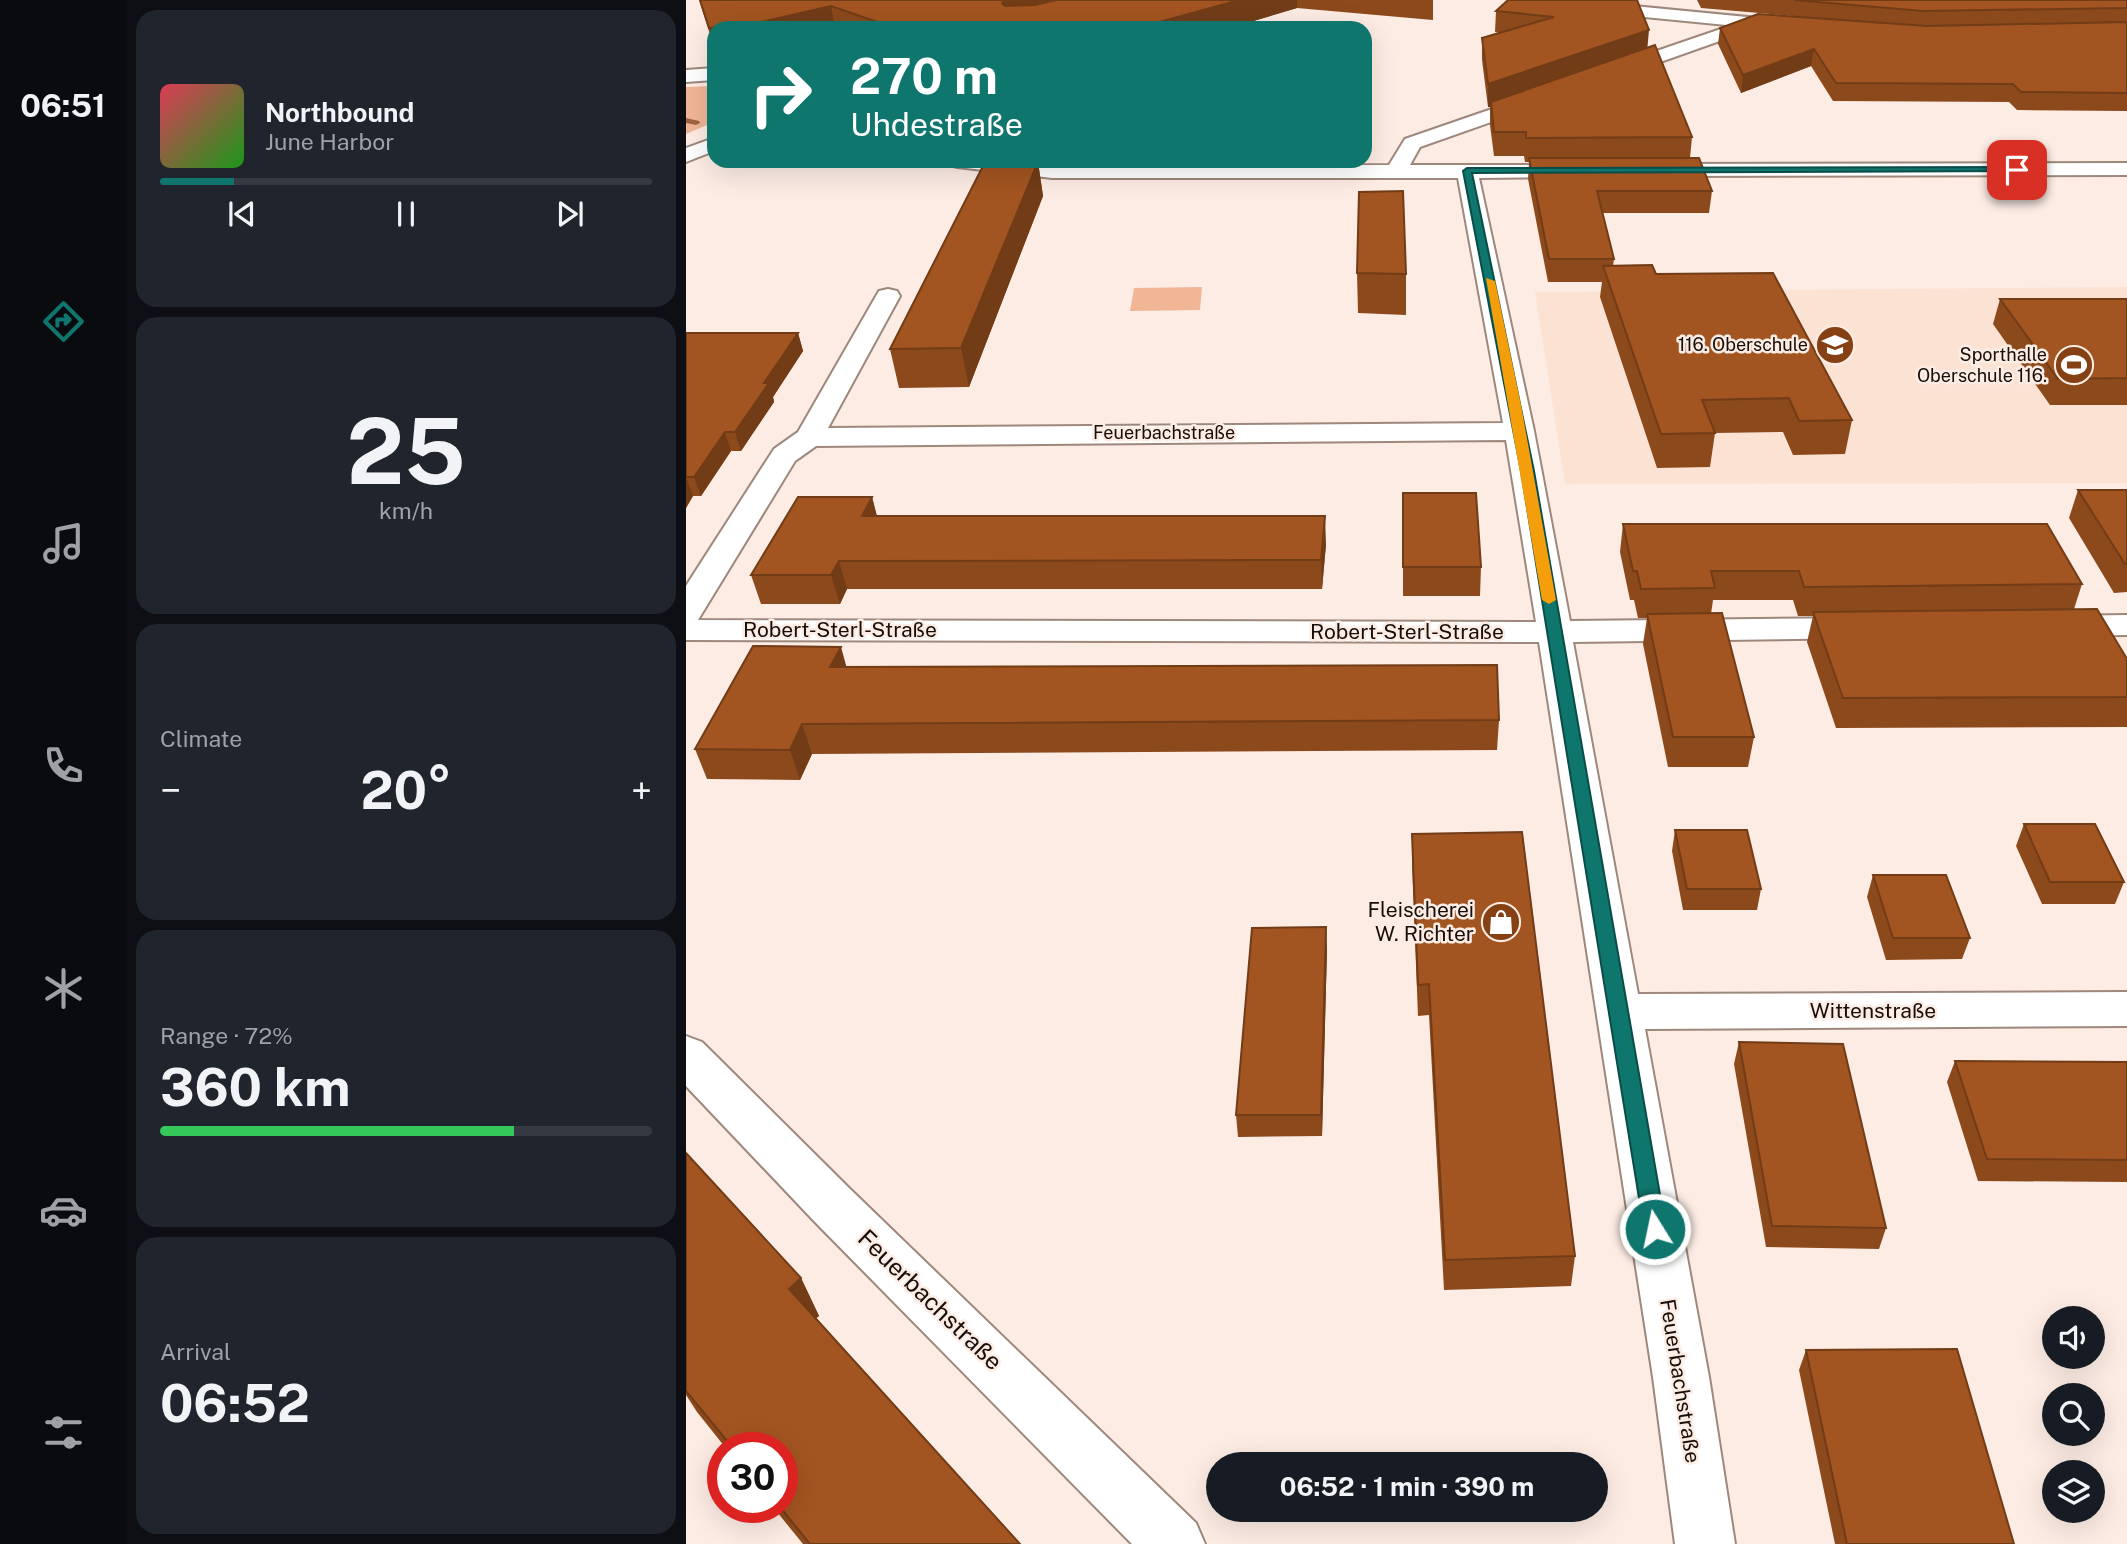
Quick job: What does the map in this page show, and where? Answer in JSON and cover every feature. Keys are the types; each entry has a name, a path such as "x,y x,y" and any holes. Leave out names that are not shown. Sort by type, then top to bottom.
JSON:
{"street":[{"path":"1521,0 1802,26"},
{"path":"1587,82 1753,23"},
{"path":"686,76 707,74"},
{"path":"1396,171 1412,143 1562,91"},
{"path":"686,156 707,147"},
{"path":"1017,168 1052,172 1605,170"},
{"path":"1632,170 2127,169"},
{"name":"Feuerbachstraße","path":"1467,171 1520,431 1555,632 1681,1377 1705,1544"},
{"path":"686,613 784,455 808,438 888,296"},
{"name":"Feuerbachstraße","path":"808,438 1520,431"},
{"path":"2029,626 2127,625"},
{"name":"Robert-Sterl-Straße","path":"686,630 1555,632 1890,628"},
{"name":"Wittenstraße","path":"1618,1012 2127,1009"},
{"name":"Feuerbachstraße","path":"686,1055 833,1206 1175,1544"}],"shaded area":[{"path":"707,86 707,125 686,134 686,87"},
{"path":"1202,287 1200,310 1130,311 1134,288"},
{"name":"116. Oberschule","path":"2127,287 2127,483 1565,484 1535,292"}],"building":[{"path":"700,0 1005,0 1002,3 1005,6 1035,5 1056,0 1239,0 1163,21 875,21 831,6 766,21 707,22"},
{"path":"1508,0 1637,0 1649,30 1488,84 1482,38 1554,17 1496,11"},
{"path":"1794,0 2127,0 2127,8 1923,11"},
{"path":"1758,14 1927,26 2127,22 2127,93 2021,92 2013,84 1836,83 1814,49 1743,75 1720,28"},
{"path":"1655,45 1692,137 1526,138 1526,132 1494,132 1491,102"},
{"path":"1529,158 1699,158 1712,191 1597,191 1614,259 1549,259"},
{"path":"982,168 1036,168 961,348 890,349"},
{"path":"1403,191 1406,274 1357,273 1359,192"},
{"path":"1652,265 1656,274 1773,273 1852,420 1799,421 1789,398 1702,400 1715,433 1661,434 1603,266"},
{"path":"2000,299 2127,299 2127,378 2058,379"},
{"path":"686,333 798,333 764,383 769,383 735,432 725,432 694,477 686,477"},
{"path":"2078,490 2127,490 2127,564 2125,564"},
{"path":"1403,493 1476,493 1481,567 1403,567"},
{"path":"798,497 872,497 862,516 1325,516 1321,560 839,561 831,575 751,575"},
{"path":"1623,524 2047,524 2082,584 1804,587 1799,571 1711,571 1715,588 1641,589 1637,571 1633,571"},
{"path":"2097,609 2127,659 2127,697 1843,698 1813,612"},
{"path":"1722,613 1754,737 1673,737 1647,614"},
{"path":"753,646 841,647 830,667 1497,665 1499,720 802,724 790,750 695,749"},
{"path":"2024,824 2095,824 2124,882 2050,882"},
{"path":"1675,830 1747,830 1761,889 1687,889"},
{"path":"1522,832 1575,1256 1445,1260 1429,984 1418,985 1412,834"},
{"path":"1873,875 1946,875 1970,938 1893,938"},
{"path":"1326,927 1321,1115 1236,1115 1252,928"},
{"path":"1739,1042 1843,1044 1886,1228 1772,1226"},
{"path":"1955,1061 2127,1062 2127,1160 1987,1159"},
{"path":"686,1153 801,1278 789,1289 1020,1544 810,1544 793,1523 798,1523 798,1432 720,1432 686,1391"},
{"path":"1957,1349 2014,1544 1847,1544 1806,1350"}],"waterway":[{"path":"686,120 696,123"}],"slow traffic":[{"path":"1490,281 1516,405 1549,600"}],"place":[{"name":"116. Oberschule","path":"1835,345"},
{"name":"Sporthalle Oberschule 116.","path":"2074,365"},
{"name":"Fleischerei W. Richter","path":"1501,922"}],"route":[{"path":"1655,1229 1516,405 1467,171 2017,170"}]}
